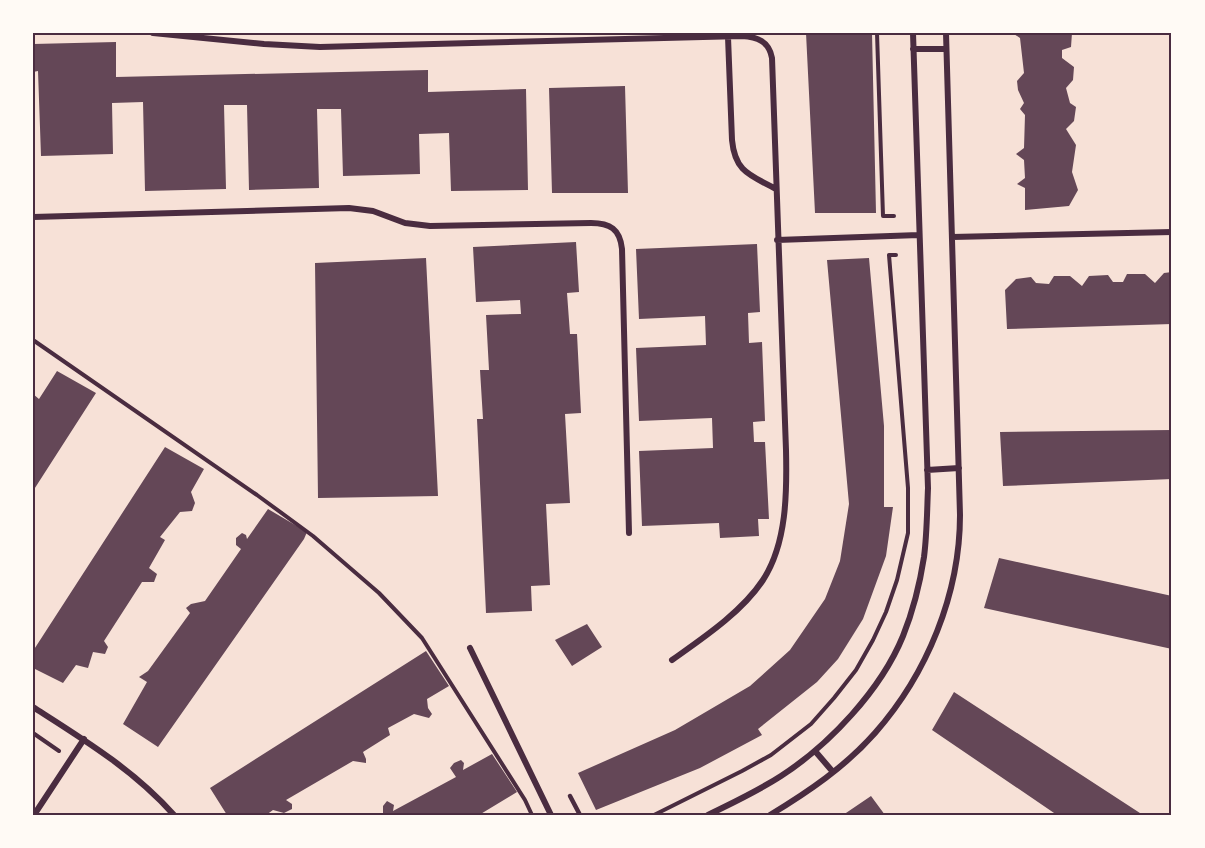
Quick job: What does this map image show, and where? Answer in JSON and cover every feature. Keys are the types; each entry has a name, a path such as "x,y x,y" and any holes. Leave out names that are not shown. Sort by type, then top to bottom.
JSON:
{"street":[{"path":"153,33 320,47 728,37 748,37 765,43 771,53 786,468 785,504 779,543 763,581 732,614 672,660"},
{"path":"708,815 779,777 815,751 839,728 884,672 903,637 917,592 924,555 928,488 913,33"},
{"path":"770,815 833,772 875,733 894,709 918,670 939,627 955,572 959,547 959,468 946,33"},
{"path":"728,37 732,140 735,156 738,164 747,173 776,189"},
{"path":"913,49 946,49"},
{"path":"33,217 349,208 373,211 405,222 430,226 591,223 609,225 618,233 622,249 629,533"},
{"path":"952,237 1172,232"},
{"path":"777,240 918,235"},
{"path":"927,470 959,468"},
{"path":"470,648 551,815"},
{"path":"33,707 84,739 135,777 174,815"},
{"path":"34,815 84,739"},
{"path":"815,751 833,772"}],"lane":[{"path":"570,796 580,815"}],"path":[{"path":"877,33 883,216 894,216"},
{"path":"654,815 771,755 810,724 856,670 886,612 897,580 908,533 907,477 889,255 896,255"},
{"path":"33,340 267,502 313,536 380,593 422,638 525,800 531,815"},
{"path":"33,733 62,753"}],"building":[{"path":"806,33 872,33 876,213 815,213"},
{"path":"1072,33 1071,47 1062,50 1062,58 1074,67 1073,80 1066,88 1070,103 1076,107 1074,121 1066,129 1076,145 1072,172 1078,190 1069,206 1025,210 1025,188 1017,184 1025,178 1024,160 1016,154 1024,148 1025,115 1020,109 1024,103 1017,81 1024,73 1020,38 1014,34"},
{"path":"116,42 116,77 428,70 428,92 526,89 528,190 451,191 449,133 419,134 420,174 343,176 341,109 317,109 319,188 249,190 247,105 224,105 226,189 145,191 143,102 112,103 113,154 41,156 38,71 33,72 33,44"},
{"path":"625,86 628,193 552,193 549,88"},
{"path":"576,242 579,292 567,293 570,334 577,334 581,413 565,414 570,503 546,504 550,585 531,586 532,611 486,613 477,419 483,419 480,370 489,370 486,315 521,314 520,300 476,302 473,247"},
{"path":"757,244 760,312 748,313 749,343 762,342 765,421 753,422 754,442 765,442 769,519 758,519 759,536 720,538 719,523 642,526 639,451 713,448 712,418 639,421 636,348 706,345 705,316 639,319 636,249"},
{"path":"426,258 438,496 318,498 315,263"},
{"path":"869,258 884,426 884,507 893,507 886,556 863,619 838,659 817,682 758,729 762,735 700,768 596,810 578,773 675,730 750,686 790,650 825,599 840,561 849,504 827,260"},
{"path":"1172,272 1172,324 1007,329 1005,290 1016,279 1031,277 1036,283 1049,284 1054,276 1070,276 1082,286 1089,276 1108,275 1113,282 1123,282 1127,274 1145,274 1155,283 1164,273"},
{"path":"57,371 96,393 33,491 33,394 39,399"},
{"path":"1172,430 1172,479 1003,486 1000,432"},
{"path":"165,447 204,469 191,492 195,503 192,511 180,512 160,537 165,540 149,568 157,574 154,582 142,582 104,641 108,647 105,654 93,652 88,668 76,665 63,683 33,668 33,651"},
{"path":"268,509 307,532 304,539 158,747 123,724 147,682 139,677 148,671 190,613 186,608 191,604 205,601 241,549 236,545 236,538 242,533 247,539"},
{"path":"999,558 1172,596 1172,649 984,608"},
{"path":"587,624 602,647 572,666 555,640"},
{"path":"426,651 449,686 427,699 428,708 432,714 429,718 414,714 388,728 390,735 363,752 366,763 353,761 286,800 292,804 292,809 284,813 273,810 266,815 227,815 210,788"},
{"path":"954,692 1143,815 1057,815 932,730"},
{"path":"492,754 517,792 479,815 383,815 383,806 387,801 394,805 393,811 456,777 450,768 454,763 461,760 464,763 463,770"},
{"path":"871,796 885,815 843,815"}]}
